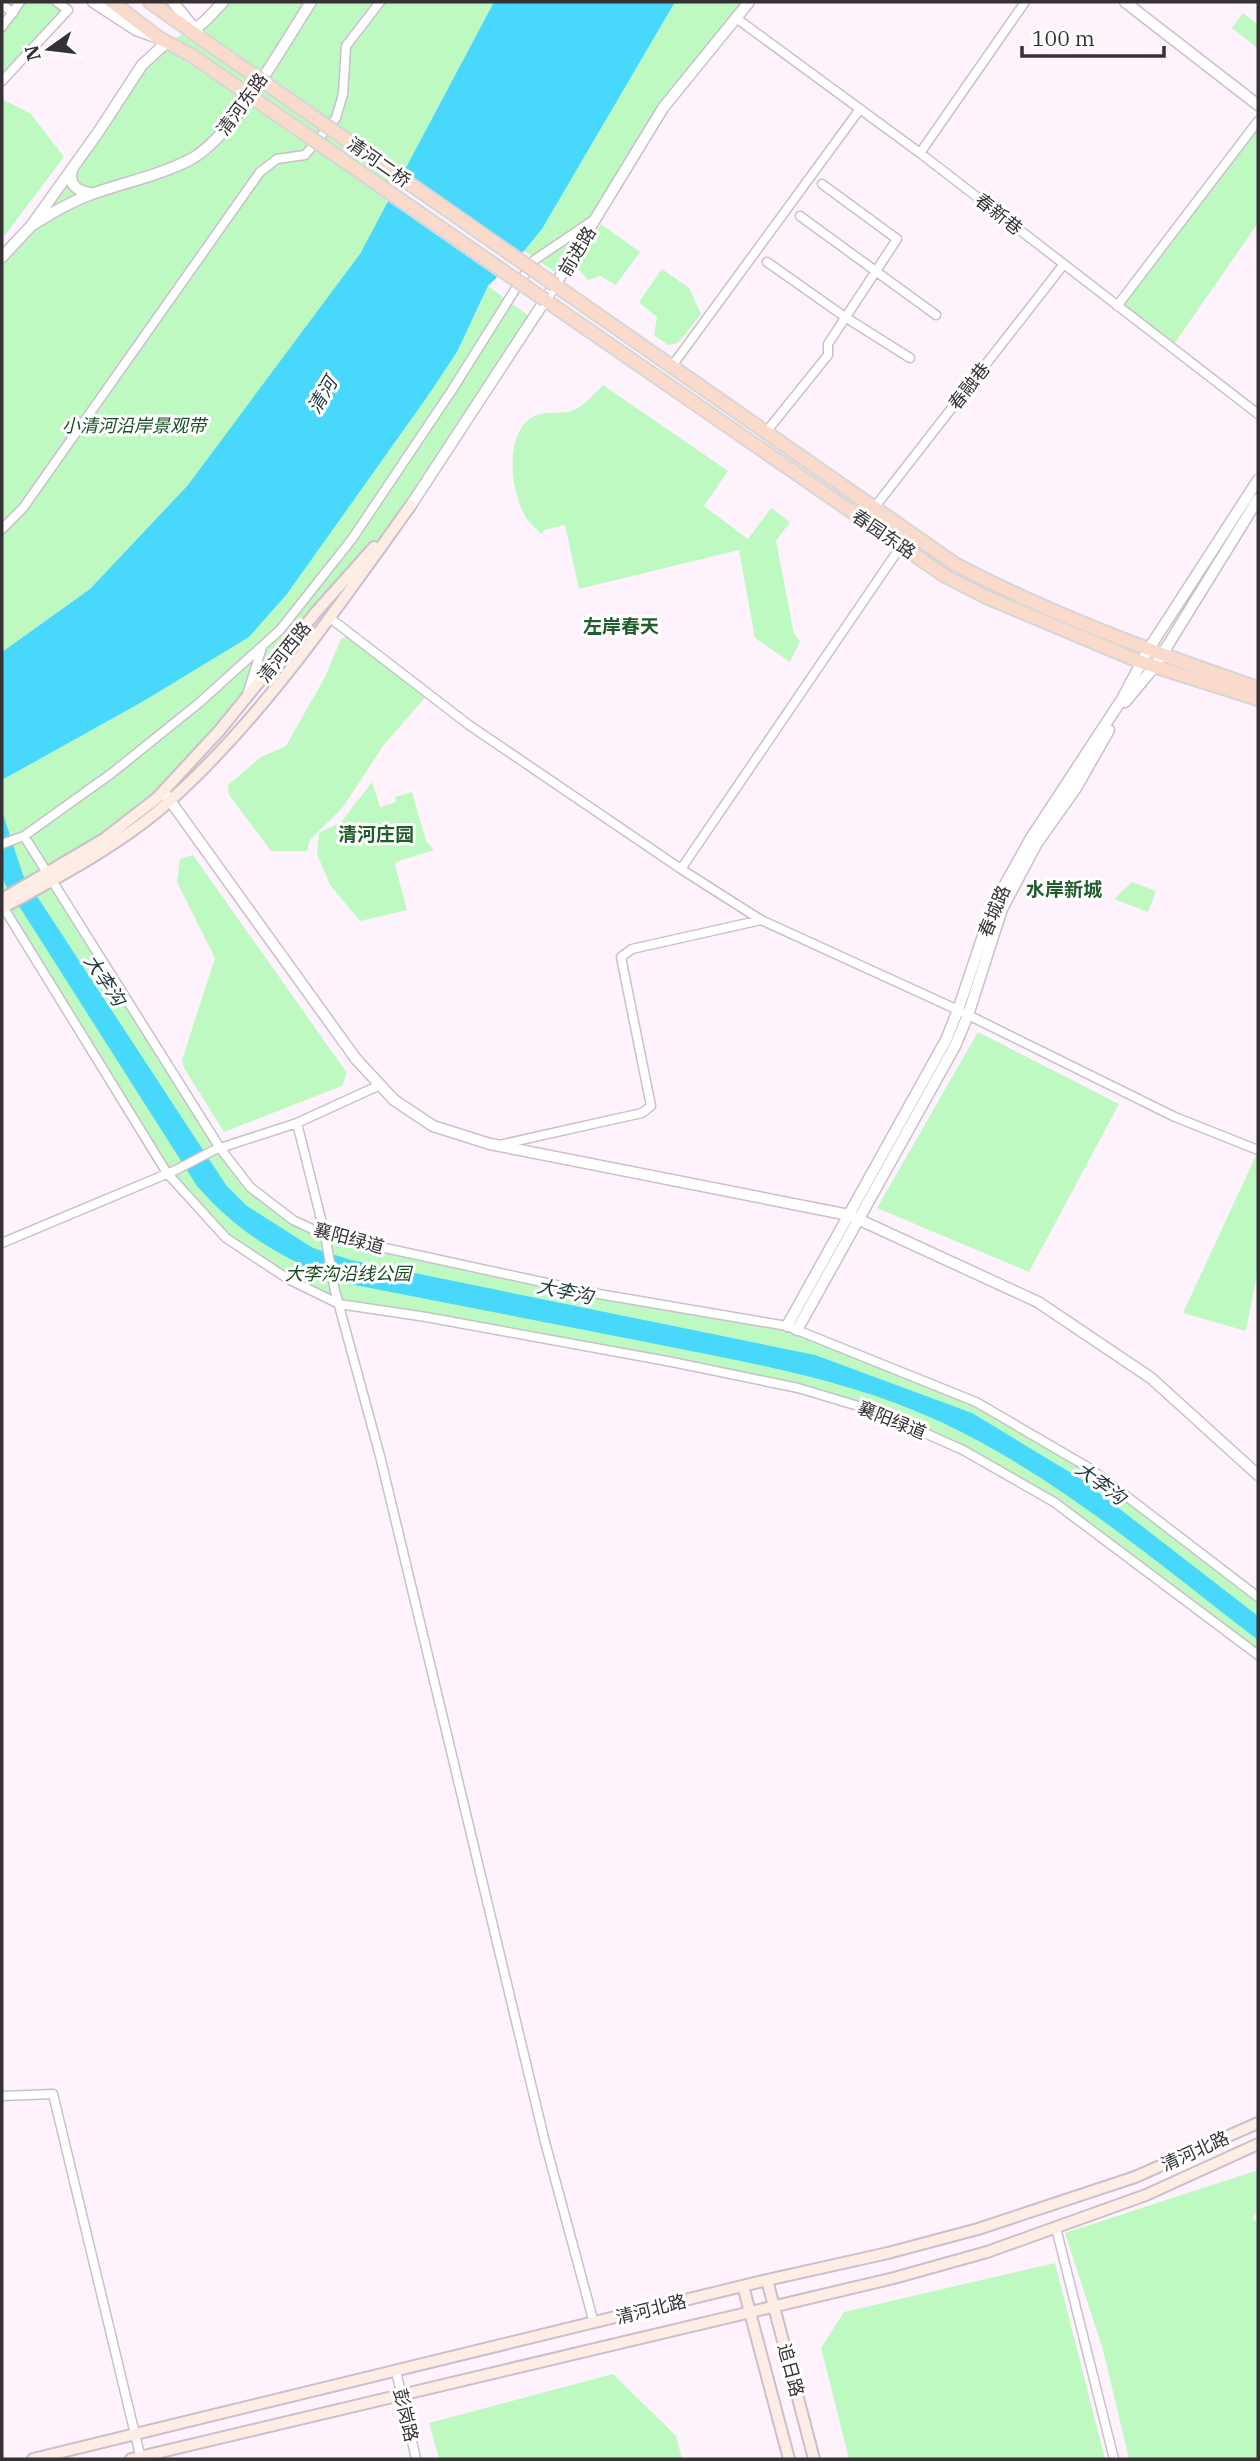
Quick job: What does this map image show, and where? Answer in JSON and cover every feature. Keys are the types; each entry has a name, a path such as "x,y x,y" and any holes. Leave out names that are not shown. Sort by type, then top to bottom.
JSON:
{"main road":[{"path":"113,2 163,40"},
{"path":"150,2 199,34"},
{"name":"清河二桥","path":"199,34 555,285"},
{"name":"清河二桥","path":"163,40 191,55 545,300"},
{"name":"春园东路","path":"555,285 955,564 993,584 1148,650 1158,661 1258,699"},
{"name":"春园东路","path":"545,300 945,576 986,597 1141,663 1158,661 1258,688"},
{"path":"5,903 47,879 163,797 229,743 330,618 411,505"},
{"name":"清河西路","path":"163,797 317,611 411,505"},
{"name":"清河北路","path":"33,2459 888,2253 991,2225 1135,2177 1258,2123"},
{"name":"清河北路","path":"138,2458 894,2278 987,2252 1146,2195 1258,2144"},
{"name":"追日路","path":"767,2280 814,2459"},
{"name":"追日路","path":"743,2286 789,2459"}],"street":[{"path":"2,27 20,2"},
{"path":"2,81 68,10 57,2"},
{"path":"93,2 136,30 163,40"},
{"path":"173,2 199,34 205,21 223,2"},
{"name":"清河东路","path":"32,226 65,204 164,171 193,157 218,138 238,113 311,2"},
{"path":"2,529 23,508 260,172 277,159 305,155 336,118 343,94 346,46 380,2"},
{"name":"前进路","path":"411,505 555,285 663,108 749,2"},
{"path":"920,153 1025,2"},
{"path":"1125,2 1258,105"},
{"path":"2,4 13,13"},
{"name":"春新巷","path":"736,18 920,153 1258,414"},
{"name":"清河东路","path":"2,257 32,226 142,65 163,40"},
{"path":"671,366 860,109"},
{"path":"1117,306 1258,121"},
{"path":"73,167 70,177 73,185 80,192 93,193"},
{"path":"766,432 828,355 828,344 897,239 822,184"},
{"path":"800,216 936,315"},
{"path":"2,844 20,838 112,773 199,702 280,630 352,539 452,390 533,261 597,218"},
{"path":"767,262 845,317 910,358"},
{"name":"春融巷","path":"874,508 1064,264"},
{"name":"春城路","path":"963,1013 993,906 1031,838 1122,699 1148,650 1258,480"},
{"name":"春城路","path":"792,1328 963,1013 1002,909 1037,844 1076,788 1126,701 1158,661 1258,499"},
{"path":"681,869 901,546"},
{"path":"330,618 469,725 761,920 963,1013 1175,1117 1258,1150"},
{"path":"246,698 263,644"},
{"path":"163,797 356,1059 394,1100 433,1126 497,1146 854,1217 1038,1302 1151,1378 1258,1475"},
{"name":"襄阳绿道","path":"20,838 217,1149 250,1187 293,1220 325,1235 593,1293 792,1328 988,1408 1091,1469 1258,1597"},
{"name":"襄阳绿道","path":"5,903 167,1174 226,1238 288,1279 339,1304 426,1317 798,1388 875,1411 963,1450 1054,1502 1258,1655"},
{"path":"497,1146 642,1113 651,1106 621,957 632,949 761,920"},
{"path":"2,1243 167,1174 217,1149 297,1123 380,1085"},
{"path":"297,1123 545,2142 594,2323"},
{"path":"2,2096 53,2094 135,2435 138,2458"},
{"path":"1056,2228 1114,2459"},
{"name":"彭岗路","path":"396,2371 416,2459"}],"green space":[{"path":"20,2 57,2 68,10 2,81 2,27"},
{"name":"小清河沿岸景观带","path":"223,2 494,2 356,262 188,485 90,589 2,652 2,259 142,65 167,42 195,29"},
{"path":"675,2 749,2 663,108 561,276 524,251 542,229"},
{"path":"1243,13 1258,25 1258,49 1232,28"},
{"path":"2,99 31,114 64,157 2,239"},
{"path":"1258,121 1258,223 1172,347 1117,306"},
{"path":"601,224 640,252 616,285 600,276 588,280 578,269 584,250"},
{"path":"662,269 689,288 701,314 678,343 668,345 654,335 657,317 639,302"},
{"name":"大李沟沿线公园","path":"488,286 533,319 411,505 157,798 48,874 250,1187 293,1220 325,1235 593,1293 787,1326 976,1402 1091,1469 1258,1599 1258,1655 1054,1502 963,1450 875,1411 798,1388 339,1304 288,1279 226,1238 167,1173 2,905 2,780 142,702 287,594 457,352"},
{"path":"603,385 728,471 704,506 748,539 771,508 790,522 776,541 794,634 800,641 790,662 755,638 739,550 579,589 565,525 544,530 542,534 523,513 513,471 515,443 520,430 532,417 578,408"},
{"path":"351,634 428,694 383,746 343,807 310,840 307,851 271,851 229,795 228,785 261,757 286,746 325,677 341,639"},
{"path":"372,782 380,807 396,802 395,797 412,792 426,841 434,850 396,862 407,910 360,921 330,885 317,854 319,833 341,822"},
{"path":"193,855 347,1073 342,1086 224,1132 184,1068 182,1060 215,958 177,882 180,859"},
{"path":"1132,882 1156,891 1148,912 1114,899"},
{"path":"978,1032 1119,1104 1029,1272 877,1208"},
{"path":"1258,1151 1258,1269 1246,1331 1183,1313"},
{"path":"1258,2170 1258,2213 1252,2217 1258,2223 1258,2459 1129,2459 1103,2350 1065,2233"},
{"path":"1055,2263 1105,2459 849,2459 821,2348 844,2312"},
{"path":"613,2374 676,2436 682,2459 439,2459 429,2423"}],"water":[{"name":"清河","path":"494,2 675,2 542,229 488,286 457,352 287,594 249,637 142,702 2,780 2,652 90,589 188,485 360,254"},
{"path":"2,811 23,875 226,1185 247,1206 313,1248 351,1260 815,1355 972,1413 1081,1479 1258,1616 1258,1640 1105,1522 1026,1468 941,1422 906,1407 835,1383 762,1365 345,1283 303,1265 265,1244 230,1219 197,1186 5,884 2,875"}],"pier":[{"path":"401,170 523,256 500,279 385,199"}],"district":[{"name":"左岸春天","path":"621,626"},
{"name":"清河庄园","path":"376,834"},
{"name":"水岸新城","path":"1064,889"}],"water label":[{"name":"大李沟","path":"105,980"},
{"name":"大李沟","path":"565,1291"},
{"name":"大李沟","path":"1101,1483"}]}
